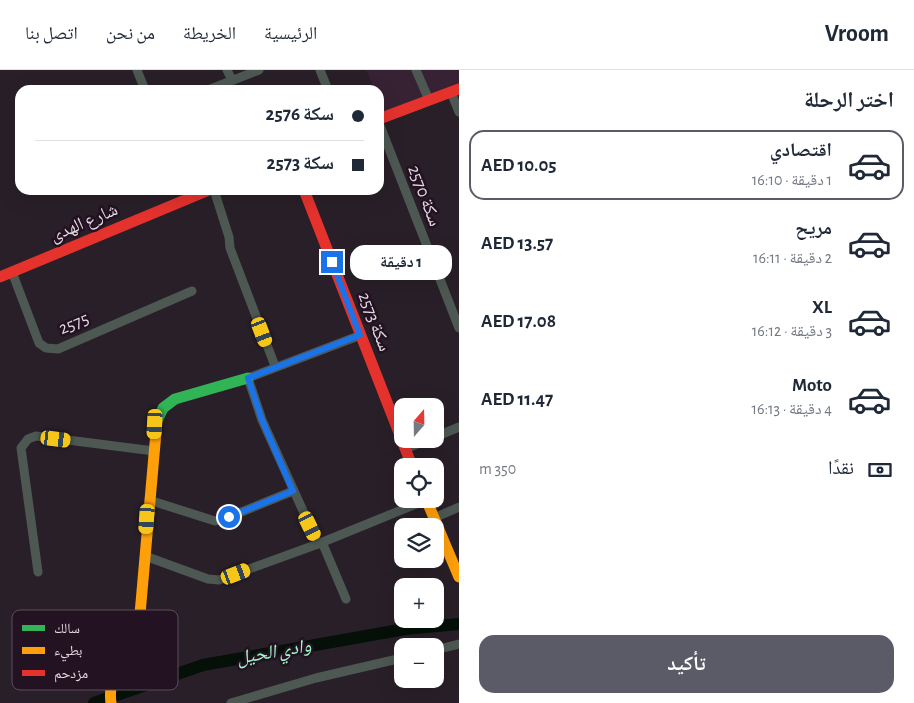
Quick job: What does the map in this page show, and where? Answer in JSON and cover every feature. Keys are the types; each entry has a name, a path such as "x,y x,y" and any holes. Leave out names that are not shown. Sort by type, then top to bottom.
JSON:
{"street":[{"path":"136,70 143,85"},
{"path":"227,70 232,80"},
{"path":"220,85 259,70"},
{"path":"320,70 326,85"},
{"path":"416,70 429,100"},
{"path":"384,119 455,91 459,112"},
{"name":"سكة 2570","path":"384,135 406,195 456,307 459,328"},
{"name":"شارع الهدى","path":"0,277 185,195"},
{"path":"216,195 229,236 230,248 275,366"},
{"name":"سكة 2573","path":"306,195 409,458"},
{"name":"2575","path":"12,272 39,343 46,348 58,349 192,291"},
{"path":"140,610 155,424 163,408 175,399 248,378 275,366 360,335"},
{"path":"248,378 262,420 293,491 346,599"},
{"path":"444,433 459,427"},
{"path":"38,572 21,448 28,439 36,436 154,451"},
{"path":"149,500 215,520 229,517 293,491"},
{"path":"430,508 434,518 459,506"},
{"path":"145,556 208,579 219,580 320,543 404,508"},
{"path":"444,538 456,563 459,577"},
{"path":"444,648 459,644"},
{"path":"231,703 258,699 316,678 394,660"},
{"path":"110,690 110,703"}],"shaded area":[{"path":"366,70 459,70 459,83 384,112 384,85 373,85"}],"waterway":[{"name":"وادي الحيل","path":"178,674 203,665 405,629 459,624"},
{"name":"وادي الحيل","path":"94,703 131,690"}],"traffic: fast":[{"path":"157,421 163,408 175,399 248,378"}],"traffic: slow":[{"path":"140,610 157,421"},
{"path":"430,508 459,577"},
{"path":"111,690 111,703"}],"traffic: jam":[{"path":"384,117 459,89"},
{"path":"0,277 197,195"},
{"path":"306,195 409,458"}],"route":[{"path":"229,517 293,491 262,420 248,378 275,366 360,335 332,262"}]}
